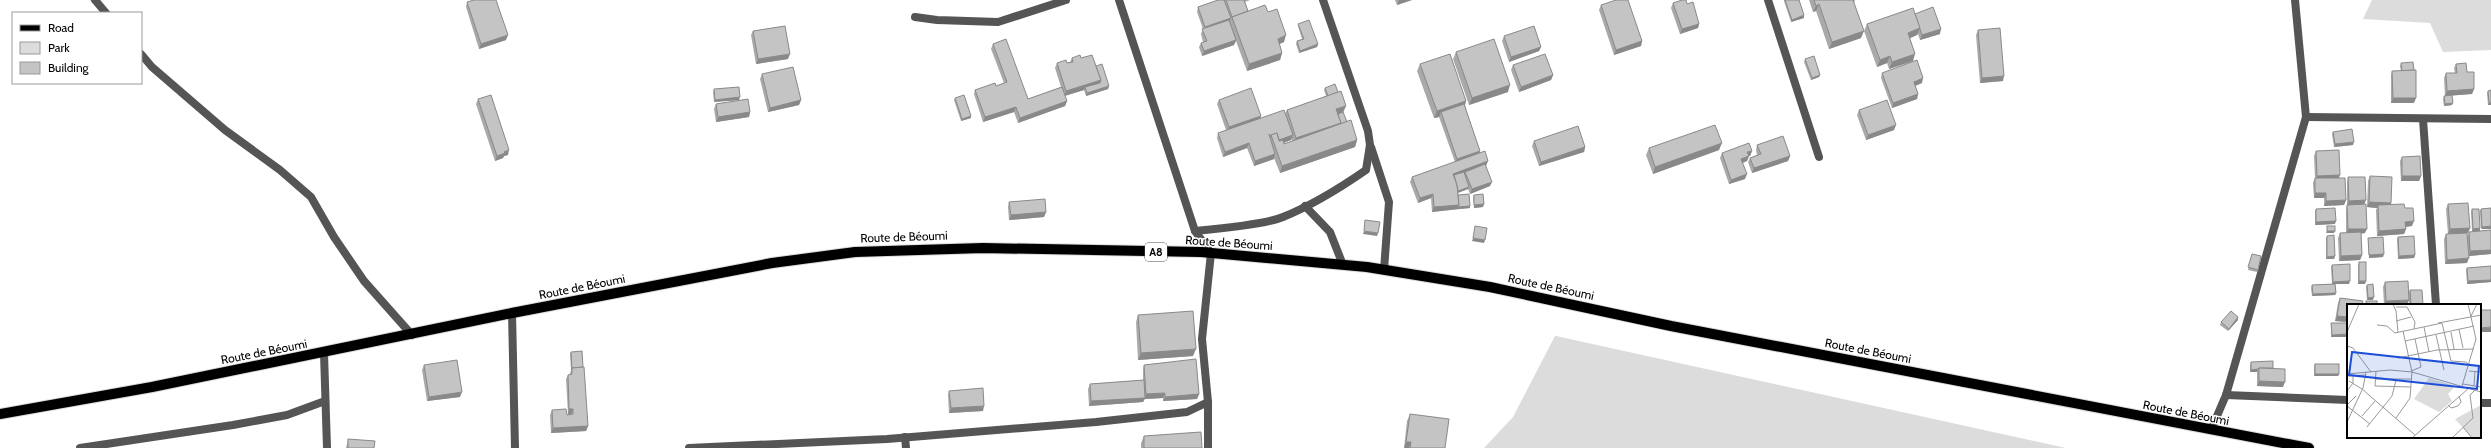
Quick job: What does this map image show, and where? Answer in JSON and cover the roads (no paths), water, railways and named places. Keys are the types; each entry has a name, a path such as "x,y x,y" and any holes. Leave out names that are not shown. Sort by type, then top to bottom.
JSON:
{"main road":[{"name":"Route de Béoumi","path":"0,414 324,353 512,313 772,263 855,252 983,248 1211,253 1384,270 1490,288 1671,326 2211,430 2266,444 2309,448"}],"street":[{"path":"95,0 105,12"},
{"path":"915,17 937,20 998,22 1066,0"},
{"path":"1119,0 1195,231 1211,253 1202,339 1208,402 1208,448"},
{"path":"1323,0 1368,131 1370,145 1389,202 1384,270"},
{"path":"1768,0 1819,157"},
{"path":"2287,0 2294,9"},
{"path":"2211,430 2226,395 2306,117 2303,72 2294,9 2295,0"},
{"path":"142,55 152,67 225,130 280,170 311,197 334,237 364,281 412,335"},
{"path":"2306,117 2491,119"},
{"path":"2423,119 2436,304"},
{"path":"1195,231 1218,229 1282,218 1340,188 1366,170 1370,145"},
{"path":"1305,206 1330,232 1343,265"},
{"path":"512,313 515,448"},
{"path":"324,353 327,448"},
{"path":"2226,395 2347,400"},
{"path":"80,448 233,425 286,414 325,401"},
{"path":"689,448 905,437 1164,416 1187,412 1208,402"},
{"path":"905,437 906,448"}]}
